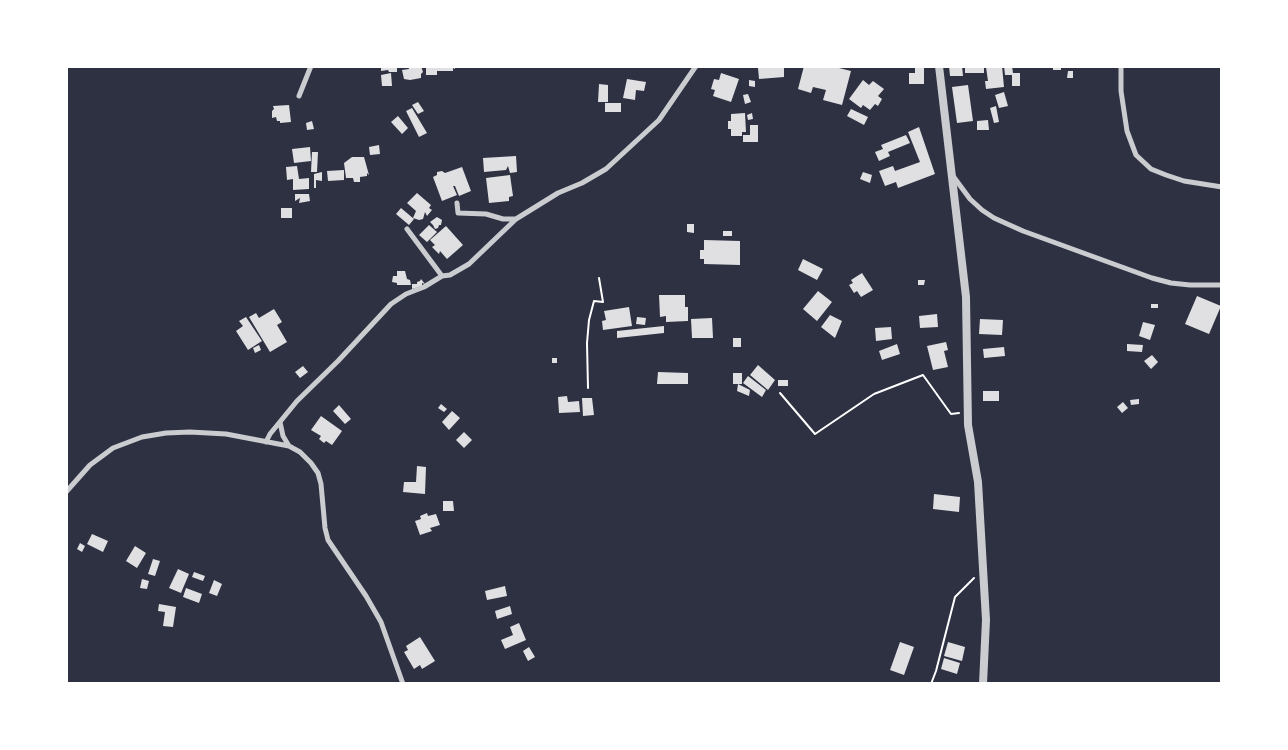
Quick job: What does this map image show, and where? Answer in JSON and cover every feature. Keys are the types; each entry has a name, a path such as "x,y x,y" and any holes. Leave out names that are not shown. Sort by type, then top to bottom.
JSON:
{"street":[{"path":"299,96 311,66"},
{"path":"266,442 297,401 338,361 391,304 442,276 469,264 516,219 558,193 582,183 606,169 659,120 696,66"},
{"path":"939,66 966,297 968,425 978,482 986,620 983,684"},
{"path":"1121,66 1120,91 1127,131 1136,154 1151,168 1166,175 1184,181 1222,186"},
{"path":"952,175 970,199 982,210 994,218 1023,231 1170,283 1222,286"},
{"path":"457,203 458,213 486,214 503,219 516,219"},
{"path":"407,229 442,276"},
{"path":"280,422 283,436 289,446"},
{"path":"66,492 90,465 113,448 142,438 166,433 226,434 289,446 300,452 318,473 328,540 366,596 381,622 403,684"}],"path":[{"path":"588,388 586,343 594,301 603,302 599,278"},
{"path":"780,393 815,434 874,394 923,375 951,414 968,411"},
{"path":"930,684 936,671 955,597 983,569"}],"building":[{"path":"397,66 397,72 381,71 381,68"},
{"path":"408,66 421,66 423,72 421,78 404,79 402,70 409,69"},
{"path":"426,66 455,66 455,69 453,68 453,71 437,71 437,75 426,75"},
{"path":"784,66 784,77 759,79 758,68"},
{"path":"804,66 831,66 851,71 842,105 823,100 826,90 813,87 811,93 798,89"},
{"path":"915,66 924,66 924,84 909,84 909,73 915,73"},
{"path":"949,66 962,66 963,76 950,76"},
{"path":"965,66 984,66 984,73 965,73"},
{"path":"1002,66 1004,87 986,89 985,81 988,81 986,67"},
{"path":"1004,66 1012,66 1013,73 1020,73 1020,86 1012,86 1012,75 1005,75"},
{"path":"1053,66 1061,66 1061,70 1053,70"},
{"path":"1068,71 1073,71 1073,78 1067,78"},
{"path":"391,73 392,86 382,86 381,75"},
{"path":"721,73 739,79 731,102 713,96 715,90 711,89 714,79 719,80"},
{"path":"627,79 646,82 644,91 636,90 635,100 623,98"},
{"path":"749,80 755,81 755,87 749,86"},
{"path":"863,80 869,85 873,81 884,89 878,96 882,99 878,106 875,104 870,110 863,105 861,108 849,99"},
{"path":"599,84 608,85 608,102 598,102"},
{"path":"968,85 973,121 957,123 952,87"},
{"path":"1004,92 1008,106 999,108 995,95"},
{"path":"748,94 751,102 745,104 743,95"},
{"path":"418,102 424,111 418,114 412,105"},
{"path":"605,103 621,103 621,112 605,112"},
{"path":"289,105 291,122 280,123 276,117 272,118 273,106"},
{"path":"996,106 999,122 994,123 990,108"},
{"path":"412,108 427,133 419,137 406,111"},
{"path":"851,109 868,117 864,125 847,116"},
{"path":"745,113 746,132 742,132 742,136 731,136 731,129 728,129 728,121 731,121 731,114"},
{"path":"752,113 753,119 748,120 747,115"},
{"path":"398,116 408,128 402,134 391,122"},
{"path":"988,120 989,130 977,130 977,121"},
{"path":"312,121 314,129 307,130 306,123"},
{"path":"750,125 758,125 758,142 743,142 743,135 750,135"},
{"path":"919,127 935,174 898,188 896,182 885,186 879,171 893,166 895,171 920,162 908,132"},
{"path":"906,135 910,143 888,152 890,156 879,161 875,152 883,149 881,145"},
{"path":"379,145 380,154 370,155 369,147"},
{"path":"310,147 311,161 294,163 292,149"},
{"path":"312,152 318,152 317,172 311,172"},
{"path":"516,156 517,172 510,173 508,166 506,170 484,172 483,158"},
{"path":"352,157 364,157 369,175 367,173 367,176 360,177 360,182 354,182 353,178 346,178 344,163"},
{"path":"297,166 299,179 309,178 309,189 293,190 293,179 287,180 286,167"},
{"path":"462,167 471,191 459,196 455,186 453,186 457,195 442,201 433,177 437,175 437,172 442,171 445,173"},
{"path":"344,170 344,180 328,181 327,171"},
{"path":"322,172 322,181 316,180 316,188 314,188 314,174"},
{"path":"863,172 872,175 870,183 860,179"},
{"path":"510,175 513,196 509,197 509,201 489,203 486,178"},
{"path":"417,193 431,205 429,208 432,210 427,216 425,212 423,219 419,220 413,218 416,211 407,203"},
{"path":"295,194 309,194 310,201 299,203 300,198 295,201"},
{"path":"281,208 292,208 292,218 281,218"},
{"path":"401,208 414,219 409,225 396,214"},
{"path":"437,217 442,220 441,225 435,229 430,222"},
{"path":"687,224 694,224 694,233 687,232"},
{"path":"429,225 437,232 427,242 419,235"},
{"path":"446,226 463,245 447,259 440,251 439,254 432,247 435,245 430,240"},
{"path":"723,231 732,231 732,236 723,236"},
{"path":"704,240 740,241 740,265 704,264 704,259 700,259 700,250 704,250"},
{"path":"803,259 823,269 817,280 798,270"},
{"path":"397,271 405,271 411,285 397,285 397,283 392,282 393,276 397,276"},
{"path":"862,273 873,290 861,297 857,291 854,293 849,285 853,283 851,280"},
{"path":"421,279 425,284 422,283 422,286 412,289 412,284 417,284"},
{"path":"918,280 925,280 924,285 918,285"},
{"path":"818,291 832,302 817,321 803,309"},
{"path":"659,295 685,295 685,307 688,307 688,321 666,322 666,316 660,317"},
{"path":"1197,296 1221,306 1209,334 1185,324"},
{"path":"1151,304 1158,304 1158,308 1151,308"},
{"path":"629,307 632,326 603,330 602,321 606,320 604,311"},
{"path":"274,309 282,322 277,325 287,342 270,352 249,317 256,313 259,318"},
{"path":"937,314 938,327 920,328 919,316"},
{"path":"830,315 842,321 835,338 821,327"},
{"path":"246,317 262,341 248,350 236,331 243,326 239,321"},
{"path":"637,317 646,318 645,325 636,324"},
{"path":"712,318 713,338 692,338 691,319"},
{"path":"980,319 1003,320 1002,335 979,334"},
{"path":"1143,322 1155,325 1150,340 1139,336"},
{"path":"664,326 664,333 617,338 617,331"},
{"path":"891,327 892,339 876,341 875,328"},
{"path":"733,338 741,338 741,347 733,347"},
{"path":"946,342 948,350 944,351 948,367 933,370 927,346"},
{"path":"897,344 900,354 882,360 879,351"},
{"path":"1127,344 1143,345 1142,352 1127,351"},
{"path":"259,345 261,350 255,353 253,348"},
{"path":"1004,347 1005,356 984,358 983,349"},
{"path":"1152,355 1158,362 1151,369 1144,361"},
{"path":"552,358 557,358 557,363 552,363"},
{"path":"758,365 775,380 768,390 750,375"},
{"path":"303,366 308,372 300,378 295,372"},
{"path":"658,372 688,373 688,384 657,384"},
{"path":"733,373 742,373 742,384 733,384"},
{"path":"748,376 766,390 762,397 743,383"},
{"path":"778,380 788,380 788,386 778,386"},
{"path":"738,384 750,390 749,396 737,391"},
{"path":"983,391 999,391 999,401 983,401"},
{"path":"567,396 568,402 579,401 580,412 559,413 558,397"},
{"path":"582,398 592,398 594,415 583,416"},
{"path":"1139,399 1139,404 1131,405 1130,400"},
{"path":"1123,402 1128,408 1122,413 1117,407"},
{"path":"441,404 447,409 444,412 438,408"},
{"path":"339,405 351,419 345,424 333,411"},
{"path":"452,411 460,418 449,430 442,422"},
{"path":"321,416 342,431 332,445 326,441 324,443 319,439 321,436 311,430"},
{"path":"464,432 472,440 464,448 456,440"},
{"path":"417,466 426,467 425,494 403,492 404,482 416,482"},
{"path":"934,494 960,497 959,512 933,509"},
{"path":"443,501 453,501 454,511 443,511"},
{"path":"427,513 428,516 436,514 440,525 430,528 432,531 420,535 415,521 421,519 420,516"},
{"path":"92,534 108,541 103,552 87,544"},
{"path":"80,543 85,546 82,552 77,549"},
{"path":"135,546 146,553 137,568 126,561"},
{"path":"153,559 160,561 155,576 148,574"},
{"path":"178,569 189,574 181,593 169,588"},
{"path":"194,572 205,576 203,581 192,577"},
{"path":"142,579 149,581 147,589 140,588"},
{"path":"214,580 222,584 217,596 209,593"},
{"path":"505,586 507,596 487,600 485,591"},
{"path":"186,588 202,594 199,603 183,597"},
{"path":"159,604 176,607 173,627 163,626 165,612 158,611"},
{"path":"510,606 512,614 497,619 495,611"},
{"path":"519,623 526,640 505,649 501,640 513,635 510,627"},
{"path":"420,637 435,661 422,669 420,665 414,669 404,652 408,650 406,646"},
{"path":"900,642 914,647 904,675 890,670"},
{"path":"948,642 965,647 962,661 944,656"},
{"path":"529,647 535,657 528,661 523,651"},
{"path":"944,658 960,663 957,674 941,669"}]}
